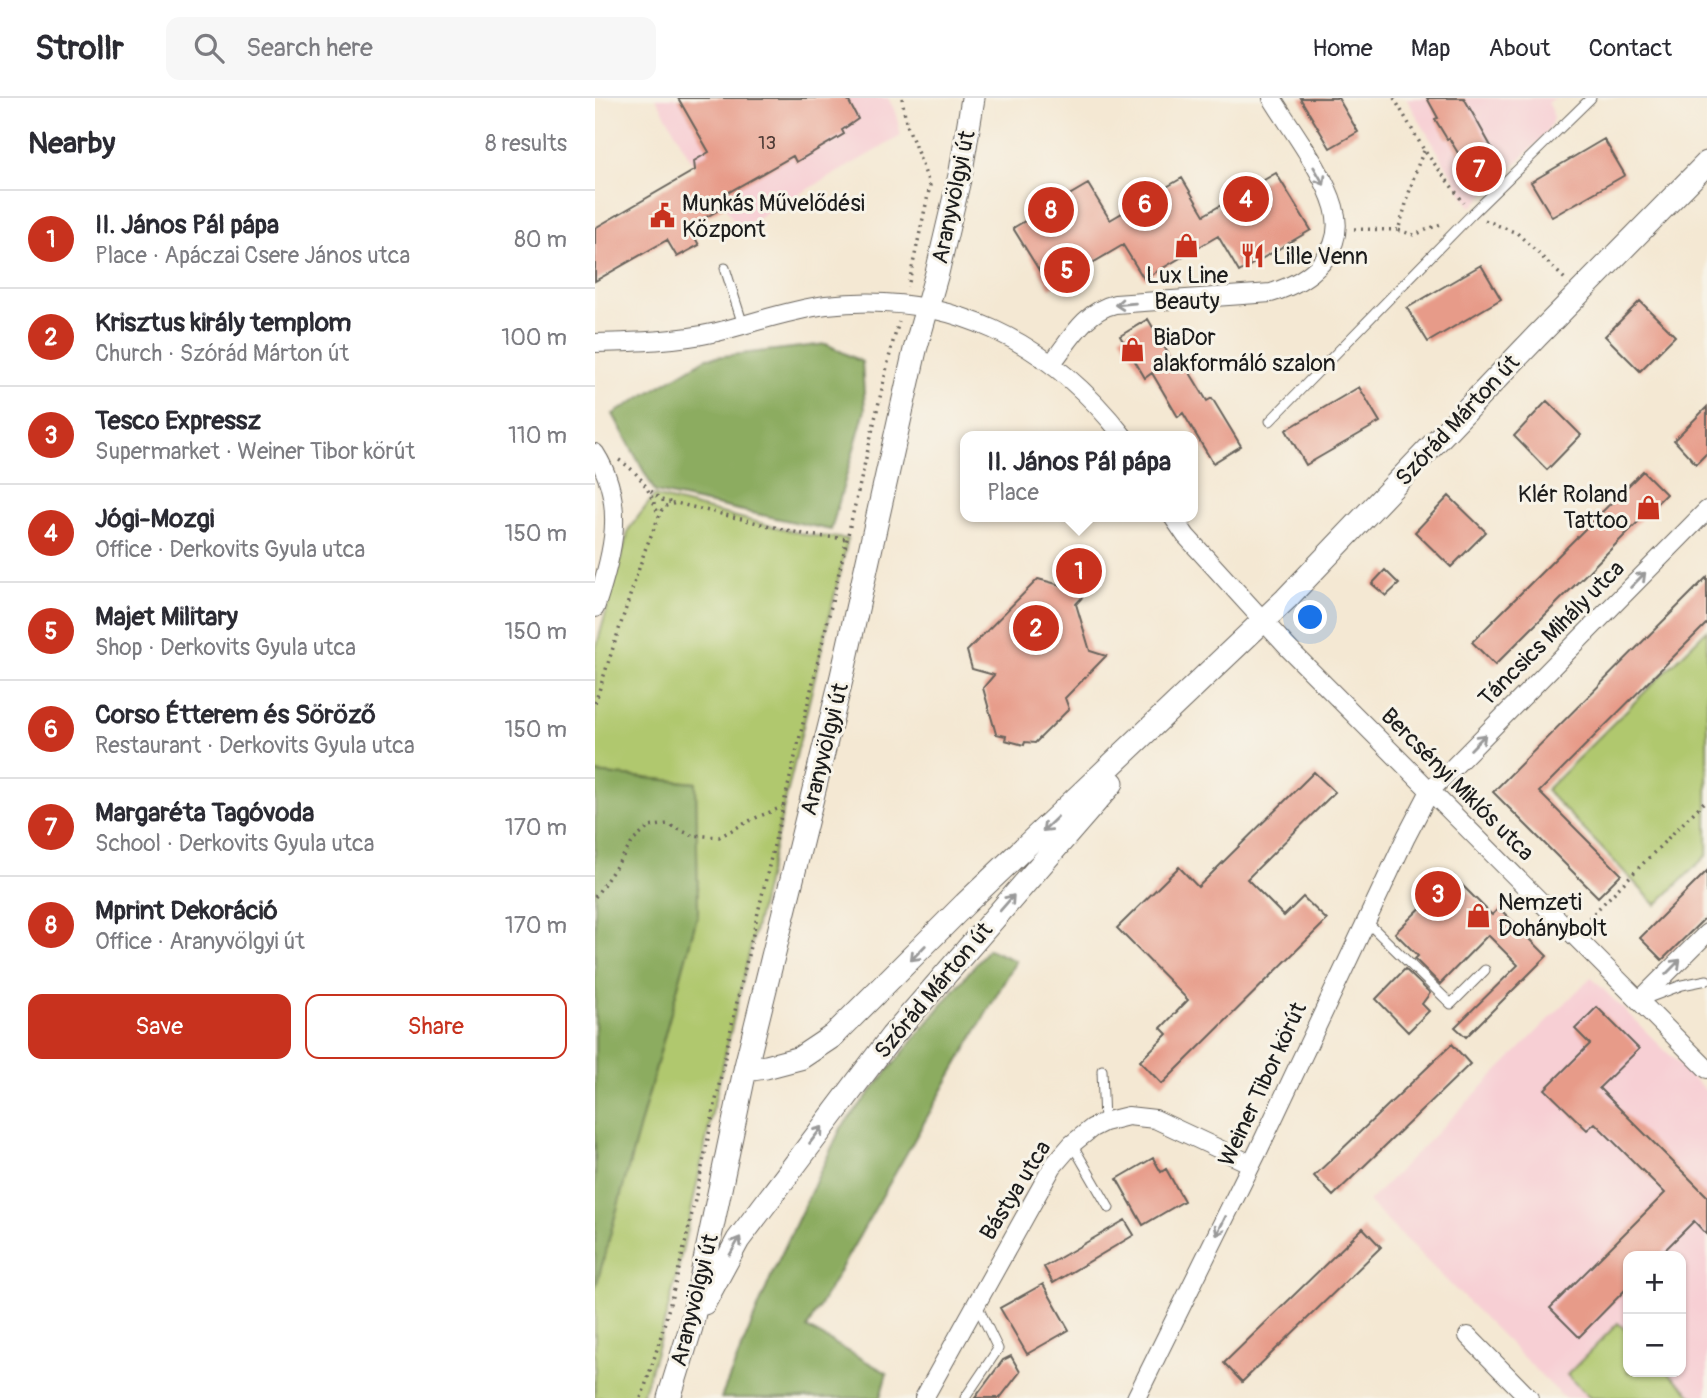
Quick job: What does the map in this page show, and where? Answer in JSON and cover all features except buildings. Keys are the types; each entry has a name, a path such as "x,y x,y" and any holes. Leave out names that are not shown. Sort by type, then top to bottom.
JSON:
{"street":[{"name":"Aranyvölgyi út","path":"669,1398 691,1327 745,1070 842,676 915,350 961,171 973,98"},
{"path":"1052,363 1083,323 1100,308 1115,304 1258,294 1290,287 1307,277 1331,253 1335,228 1334,208 1323,182 1272,98"},
{"name":"Szórád Márton út","path":"745,1070 800,1058 833,1036 965,904 1264,621 1707,163"},
{"path":"595,342 659,341 715,332 826,305 870,303 927,308 988,325 1052,363 1081,387 1119,431"},
{"path":"595,453 614,498 613,549 595,608"},
{"name":"Táncsics Mihály utca","path":"1430,791 1707,510"},
{"name":"Bercsényi Miklós utca","path":"1176,522 1185,536 1264,621 1707,1069"},
{"name":"Szórád Márton út","path":"691,1327 738,1240 893,1036 1206,675"},
{"name":"Weiner Tibor körút","path":"1136,1398 1430,791"},
{"path":"1639,1001 1707,933"},
{"name":"Bástya utca","path":"924,1398 1053,1166 1072,1144 1092,1128 1128,1116 1155,1119 1251,1164"},
{"path":"1468,1336 1529,1398"}],"lane":[{"path":"1270,421 1472,214 1591,98"},
{"path":"725,268 743,325"},
{"path":"1366,921 1451,1004 1485,970"},
{"path":"1639,1001 1682,985 1707,980"},
{"path":"1102,1070 1104,1122"},
{"path":"1072,1144 1109,1208"},
{"path":"965,1398 999,1349 977,1303"}],"path":[{"path":"641,1398 656,1355 688,1227 782,807 848,539 892,345 904,306 930,186 907,122 902,98"},
{"path":"1394,98 1424,150 1472,214 1517,233 1579,293"},
{"path":"1398,230 1409,200 1416,166 1424,150"},
{"path":"1335,228 1398,230 1414,235 1472,214"},
{"path":"614,456 634,469 661,500 807,536 848,539"},
{"path":"649,489 659,516"},
{"path":"595,703 659,516 663,507 676,503"},
{"path":"1573,934 1707,799"},
{"path":"595,897 634,840 649,827 667,824 691,835 719,837 782,807"}],"shaded area":[{"path":"656,98 888,98 895,111 901,136 738,229 703,166 696,169"},
{"path":"1406,98 1555,98 1548,102 1553,119 1547,133 1470,206"},
{"path":"1591,977 1707,1092 1707,1398 1564,1398 1368,1202"}],"green space":[{"path":"826,344 862,362 865,410 831,530 655,492 613,414 707,358"},
{"path":"654,496 807,535 848,539 738,998 687,1232 654,1357 641,1398 595,1398 595,1290 698,913 696,783 595,773 595,652 629,529"},
{"path":"1707,630 1707,855 1656,905 1546,790"},
{"path":"595,773 696,783 698,913 595,1290"},
{"path":"988,949 1016,961 807,1328 887,1373 880,1398 721,1398 773,1272 841,1128"},
{"path":"1618,1323 1623,1328 1623,1377 1673,1377 1695,1398 1590,1398 1567,1375"}],"place":[{"name":"Margaréta Tagóvoda","path":"1479,169"},
{"name":"Jógi-Mozgi","path":"1246,199"},
{"name":"Corso Étterem és Söröző","path":"1145,204"},
{"name":"Mprint Dekoráció","path":"1051,210"},
{"name":"Munkás Művelődési Központ","path":"662,216"},
{"name":"Lux Line Beauty","path":"1187,245"},
{"name":"Lille Venn","path":"1253,256"},
{"name":"Majet Military","path":"1067,270"},
{"name":"BiaDor alakformáló szalon","path":"1133,350"},
{"name":"Klér Roland Tattoo","path":"1648,507"},
{"name":"II. János Pál pápa","path":"1079,571"},
{"name":"Krisztus király templom","path":"1036,628"},
{"name":"Tesco Expressz","path":"1438,894"},
{"name":"Nemzeti Dohánybolt","path":"1478,915"}]}
